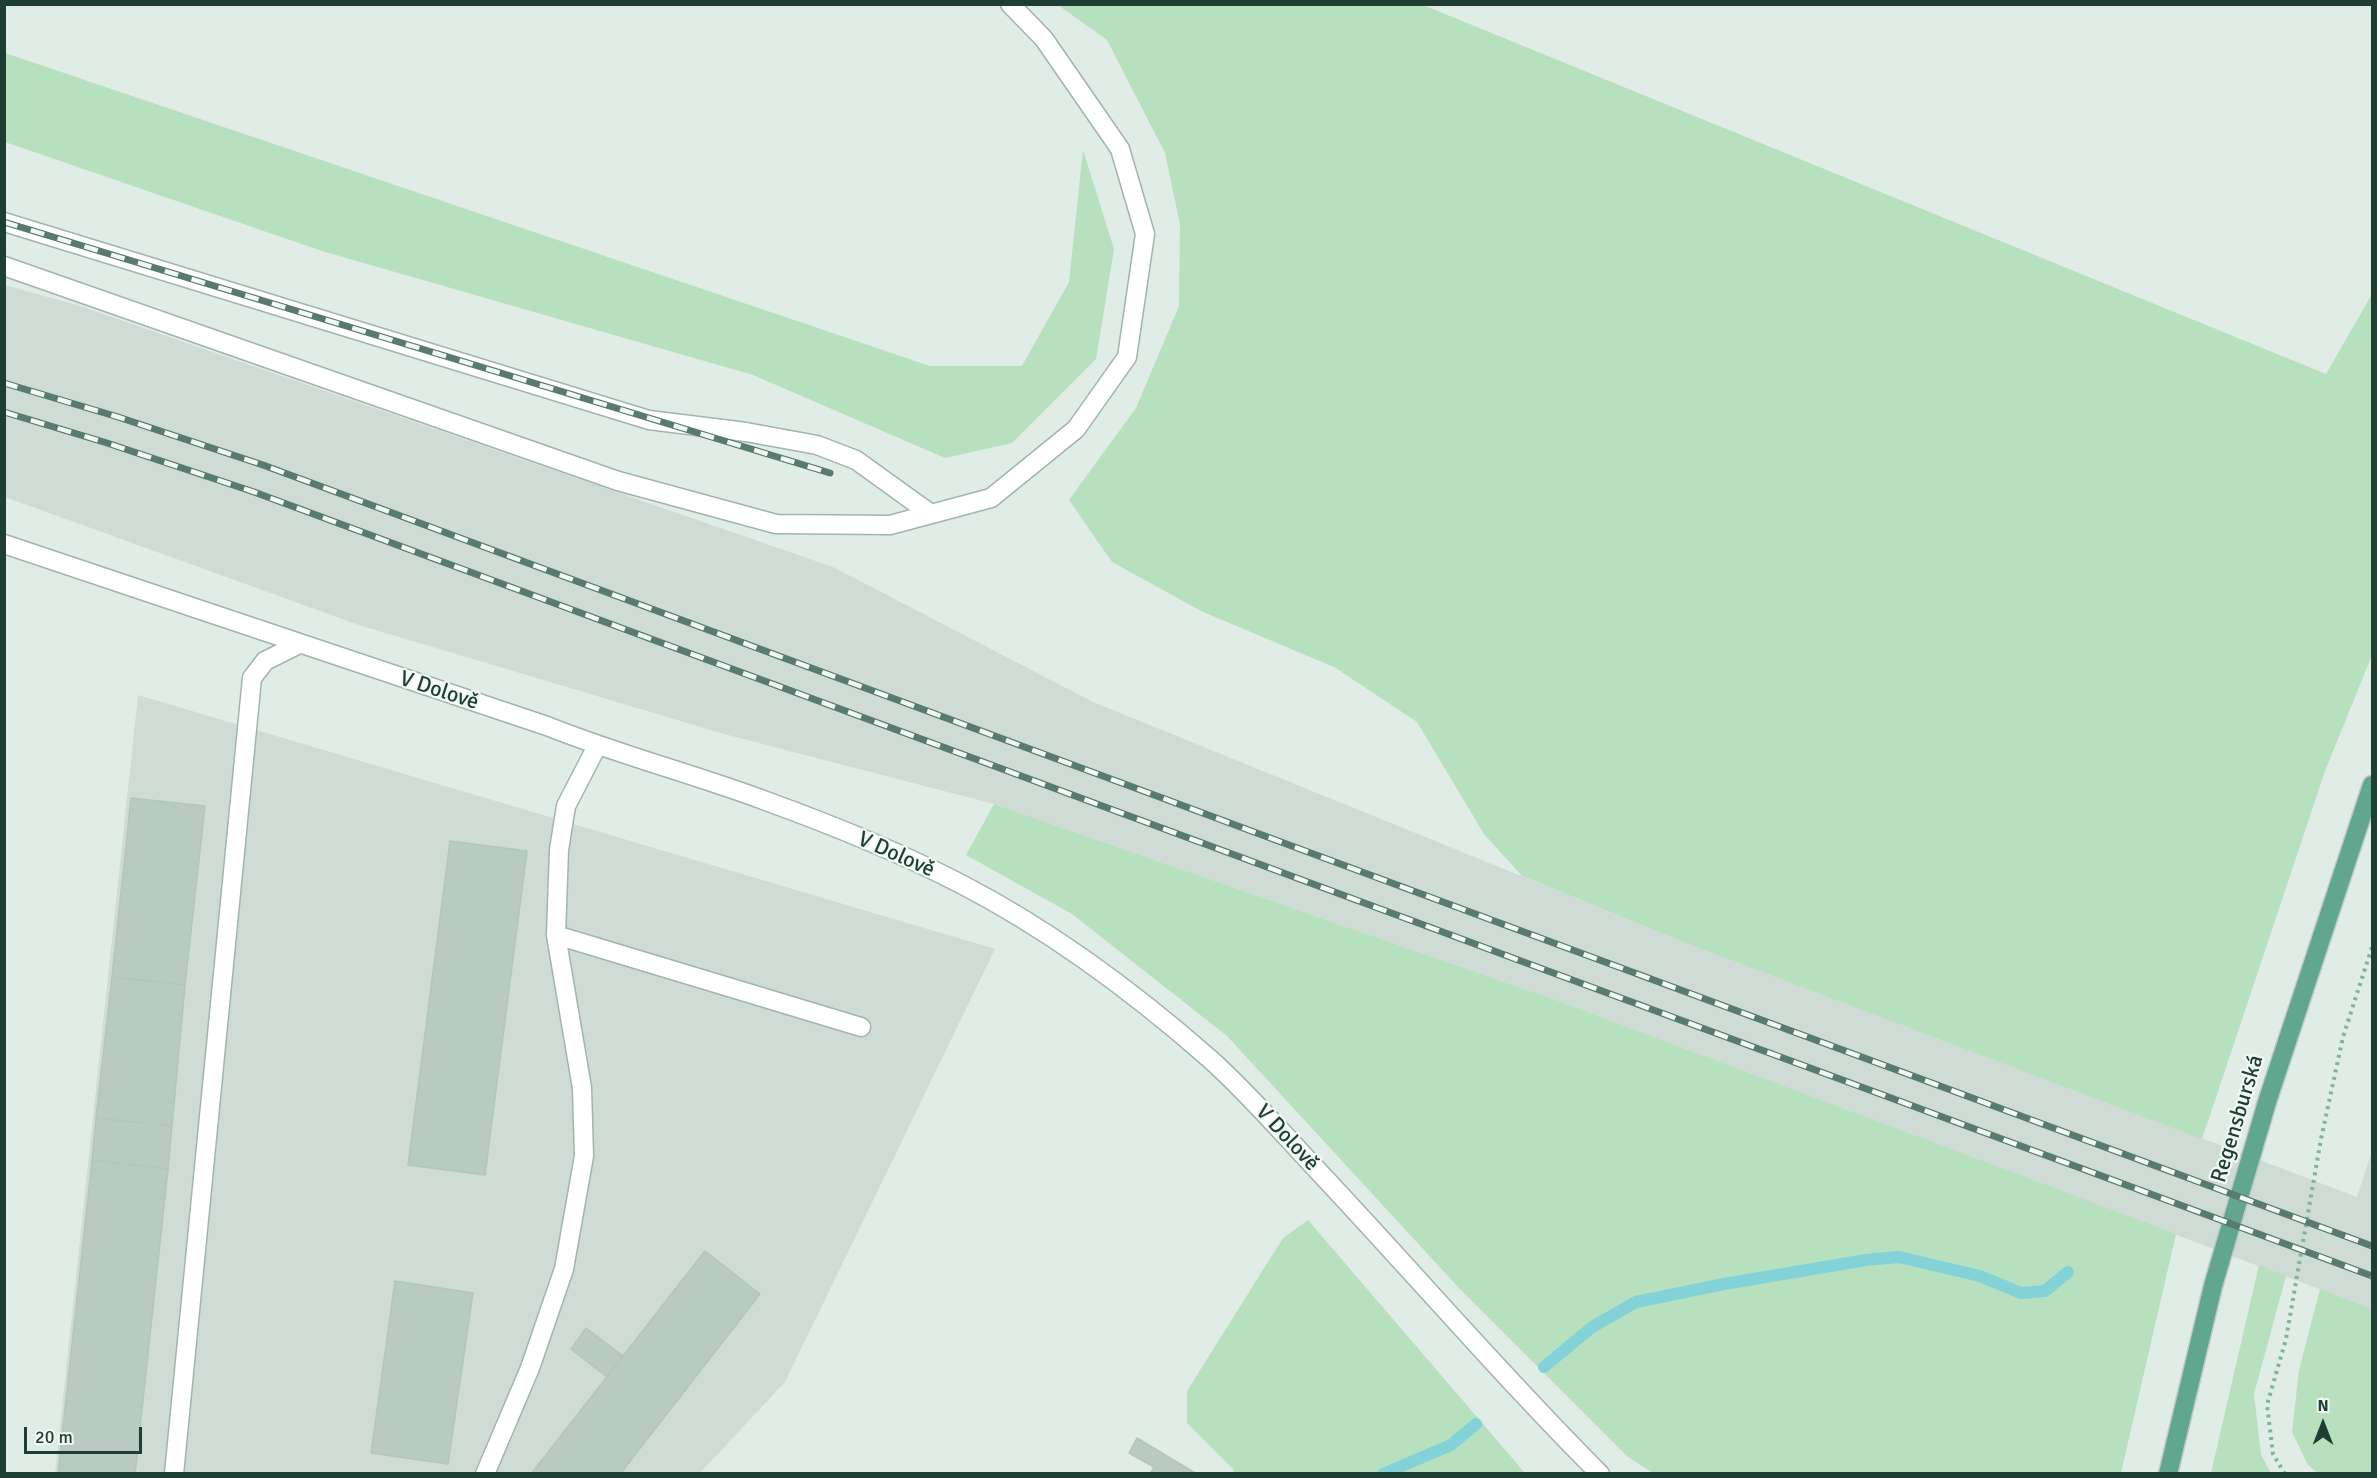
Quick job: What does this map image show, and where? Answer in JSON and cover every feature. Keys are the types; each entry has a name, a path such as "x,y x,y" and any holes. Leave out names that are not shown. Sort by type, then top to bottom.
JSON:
{"main road":[{"name":"Regensburská","path":"2168,1473 2213,1286 2267,1102 2373,785"}],"street":[{"path":"4,266 618,481 776,524 890,525 991,498 1076,429 1127,357 1144,234 1120,149 1044,39 1010,4"},
{"path":"4,222 648,420 746,432 817,445 856,460 931,514"},
{"name":"V Dolově","path":"4,544 547,726 597,746 765,800 878,846 962,884 1054,940 1136,998 1212,1061 1384,1242 1529,1403 1600,1473"},
{"path":"174,1473 252,678 266,661 299,644"},
{"path":"485,1473 530,1368 564,1269 584,1156 582,1088 556,935 559,850 566,806 597,746"},
{"path":"556,935 861,1027"}],"path":[{"path":"2285,1473 2272,1454 2267,1405 2286,1339 2320,1139 2343,1037 2373,946"}],"shaded area":[{"path":"4,285 77,305 833,567 1093,702 1691,945 2357,1197 2372,1151 2372,1309 1556,1000 994,804 724,734 359,625 5,497"},
{"path":"138,695 995,949 785,1382 700,1473 55,1474"}],"green space":[{"path":"1058,5 1423,5 2326,374 2372,294 2372,655 2325,771 2202,1139 1691,945 1522,876 1484,834 1417,722 1334,667 1203,612 1112,562 1069,500 1136,408 1179,306 1180,224 1165,153 1107,40"},
{"path":"5,53 930,366 1022,366 1069,282 1083,150 1114,249 1096,359 1012,443 945,458 753,375 322,251 5,142"},
{"path":"994,804 1556,1000 2176,1234 2121,1473 1653,1473 1628,1457 1458,1287 1227,1036 1072,914 966,855"},
{"path":"1308,1220 1525,1473 1232,1473 1234,1470 1187,1423 1187,1391 1283,1238"},
{"path":"2259,1265 2286,1276 2254,1394 2261,1455 2271,1473 2211,1473"},
{"path":"2320,1289 2372,1309 2372,1473 2318,1473 2308,1465 2292,1432 2299,1370"}],"building":[{"path":"131,798 205,806 185,985 112,977"},
{"path":"450,841 527,851 485,1175 408,1165"},
{"path":"112,977 185,985 172,1126 96,1118"},
{"path":"96,1118 172,1126 168,1169 92,1160"},
{"path":"92,1160 168,1169 135,1474 58,1474"},
{"path":"705,1251 760,1294 620,1474 531,1474"},
{"path":"395,1281 473,1293 448,1464 371,1453"},
{"path":"586,1328 623,1356 607,1377 571,1349"},
{"path":"1137,1438 1197,1474 1150,1474 1154,1467 1129,1453"}],"waterway":[{"path":"1544,1367 1592,1327 1636,1302 1724,1284 1866,1260 1899,1257 1980,1276 2021,1293 2045,1291 2068,1272"},
{"path":"1383,1474 1451,1445 1476,1424"}],"railway":[{"path":"4,222 830,473"},
{"path":"4,383 118,417 263,465 2372,1246"},
{"path":"4,412 107,443 254,492 2372,1276"}]}
